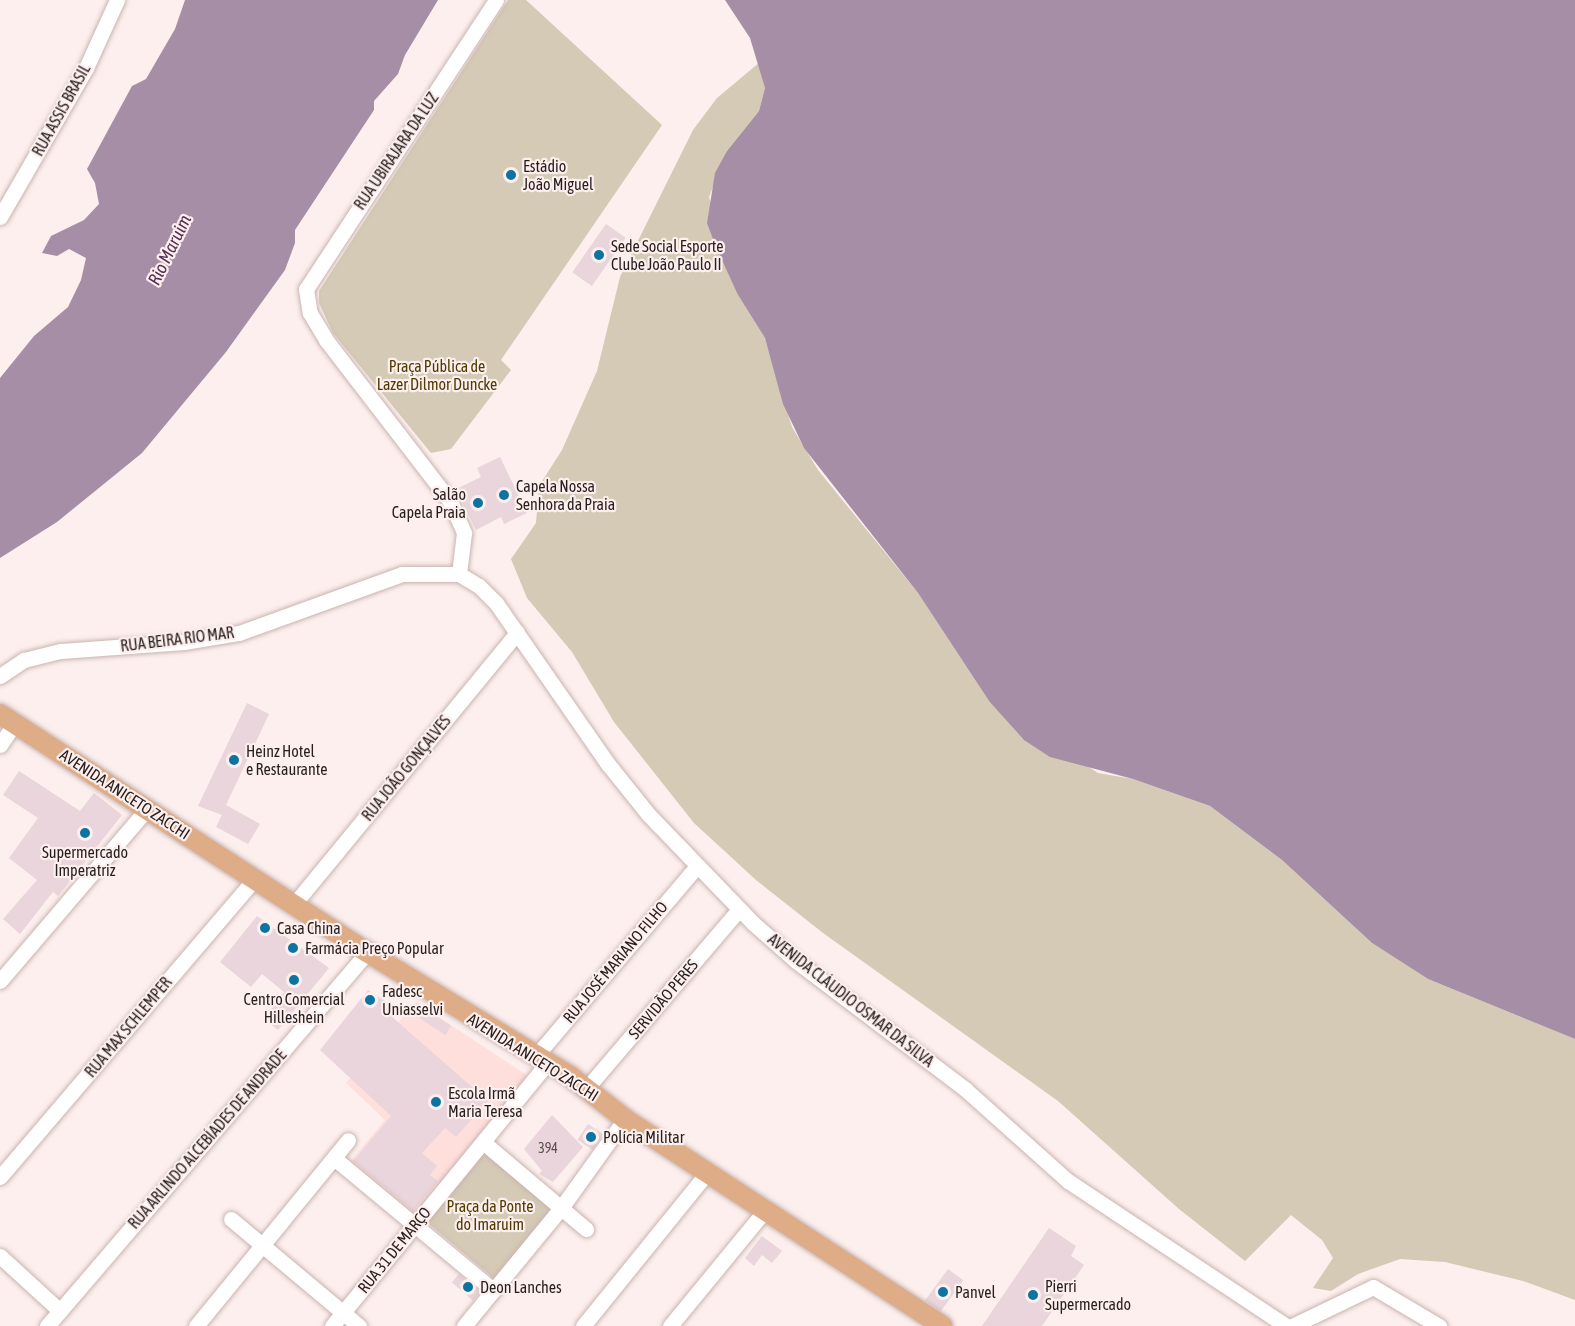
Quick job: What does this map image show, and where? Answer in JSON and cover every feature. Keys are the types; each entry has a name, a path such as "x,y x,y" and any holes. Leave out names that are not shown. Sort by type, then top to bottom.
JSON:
{"main road":[{"name":"AVENIDA ANICETO ZACCHI","path":"7,718 146,810 256,877 367,952 586,1089 625,1119 943,1326"}],"street":[{"name":"RUA ASSIS BRASIL","path":"0,217 86,68 117,0"},
{"name":"RUA UBIRAJARA DA LUZ","path":"459,574 464,533 450,501 332,347 307,305 306,289 496,0"},
{"name":"RUA BEIRA RIO MAR","path":"0,676 24,660 61,651 184,642 239,633 402,574 459,574"},
{"name":"AVENIDA CLÁUDIO OSMAR DA SILVA","path":"459,574 488,594 608,764 696,867 739,909 796,960 965,1089 1068,1181 1286,1326"},
{"name":"RUA JOÃO GONÇALVES","path":"295,903 517,633"},
{"path":"0,746 7,718"},
{"path":"0,981 146,810"},
{"name":"RUA JOSÉ MARIANO FILHO","path":"541,1060 696,867"},
{"name":"RUA MAX SCHLEMPER","path":"0,1177 256,877"},
{"name":"SERVIDÃO PERES","path":"586,1089 739,909"},
{"name":"RUA ARLINDO ALCEBÍADES DE ANDRADE","path":"47,1326 367,952"},
{"name":"RUA 31 DE MARÇO","path":"332,1326 483,1142 541,1060"},
{"path":"464,1326 561,1208 625,1119"},
{"path":"196,1326 348,1140"},
{"path":"483,1142 586,1229"},
{"path":"334,1158 493,1290"},
{"path":"583,1326 707,1173"},
{"path":"670,1326 766,1209"},
{"path":"231,1219 359,1326"},
{"path":"0,1256 60,1311"},
{"path":"1292,1326 1373,1287 1439,1326"}],"shaded area":[{"name":"Escola Irmã Maria Teresa","path":"416,1002 528,1076 412,1217 348,1164 385,1120 346,1083"}],"green space":[{"name":"Estádio João Miguel","path":"508,0 526,0 662,125 501,360 511,370 451,449 431,453 333,333 319,303 319,291"},
{"path":"760,62 765,88 759,111 727,151 709,197 738,295 765,338 792,427 818,470 918,593 989,701 1098,773 1133,779 1210,806 1282,860 1372,943 1428,979 1575,1039 1575,1300 1523,1281 1445,1262 1400,1259 1358,1274 1331,1291 1313,1288 1333,1258 1322,1240 1291,1215 1245,1261 1179,1209 1058,1101 823,933 756,880 694,823 614,722 572,652 527,598 511,559 536,523 539,486 562,450 597,371 620,277 693,130 717,98"},
{"name":"Praça da Ponte do Imaruim","path":"485,1151 553,1208 494,1279 426,1221"}],"water":[{"name":"Rio Maruim","path":"185,0 438,0 405,55 398,74 374,101 374,110 295,230 295,243 285,270 226,352 142,453 57,522 0,558 0,378 34,336 68,307 81,280 86,258 69,249 57,256 42,253 51,236 84,220 99,204 95,183 87,169 132,86 146,79 175,29"},
{"path":"725,0 1575,0 1575,1039 1428,979 1372,943 1282,860 1210,806 1133,779 1050,757 1024,740 989,701 918,593 804,448 783,404 765,338 738,295 716,247 707,223 715,173 727,151 759,111 765,88 750,38"}],"building":[{"name":"Sede Social Esporte Clube João Paulo II","path":"606,224 626,238 592,286 572,272"},
{"path":"500,457 527,513 504,524 501,517 476,530 456,489 481,477 477,468"},
{"name":"Heinz Hotel e Restaurante","path":"247,703 269,714 226,805 260,824 248,844 216,827 222,815 198,806"},
{"path":"19,771 80,811 94,793 122,815 58,896 53,892 20,934 3,919 37,880 9,858 38,818 3,795"},
{"name":"Centro Comercial Hilleshein","path":"257,916 329,968 278,1030 264,1019 284,992 262,974 251,987 220,962"},
{"name":"Escola Irmã Maria Teresa","path":"368,990 386,1002 382,1008 488,1101 456,1137 445,1128 422,1153 437,1166 430,1175 438,1181 413,1211 353,1161 391,1116 320,1050"},
{"path":"416,1003 451,1026 445,1035 410,1012"},
{"path":"552,1115 583,1147 553,1182 539,1174 542,1171 524,1149"},
{"name":"Polícia Militar","path":"588,1124 603,1134 592,1150 577,1140"},
{"name":"Pierri Supermercado","path":"1049,1228 1076,1246 1071,1256 1084,1265 1042,1326 982,1326"},
{"path":"762,1236 782,1251 772,1263 762,1255 754,1266 745,1258"},
{"name":"Panvel","path":"948,1269 963,1280 940,1312 925,1301"},
{"name":"Deon Lanches","path":"459,1274 480,1292 473,1301 452,1282"}],"place":[{"name":"Estádio João Miguel","path":"511,175"},
{"name":"Sede Social Esporte Clube João Paulo II","path":"599,255"},
{"name":"Capela Nossa Senhora da Praia","path":"504,495"},
{"name":"Salão Capela Praia","path":"478,503"},
{"name":"Heinz Hotel e Restaurante","path":"234,760"},
{"name":"Supermercado Imperatriz","path":"85,833"},
{"name":"Casa China","path":"265,928"},
{"name":"Farmácia Preço Popular","path":"293,948"},
{"name":"Centro Comercial Hilleshein","path":"294,980"},
{"name":"Fadesc Uniasselvi","path":"370,1000"},
{"name":"Escola Irmã Maria Teresa","path":"436,1102"},
{"name":"Polícia Militar","path":"591,1137"},
{"name":"Deon Lanches","path":"468,1287"},
{"name":"Panvel","path":"943,1292"},
{"name":"Pierri Supermercado","path":"1033,1295"}],"park label":[{"name":"Praça Pública de Lazer Dilmor Duncke","path":"437,375"}]}
